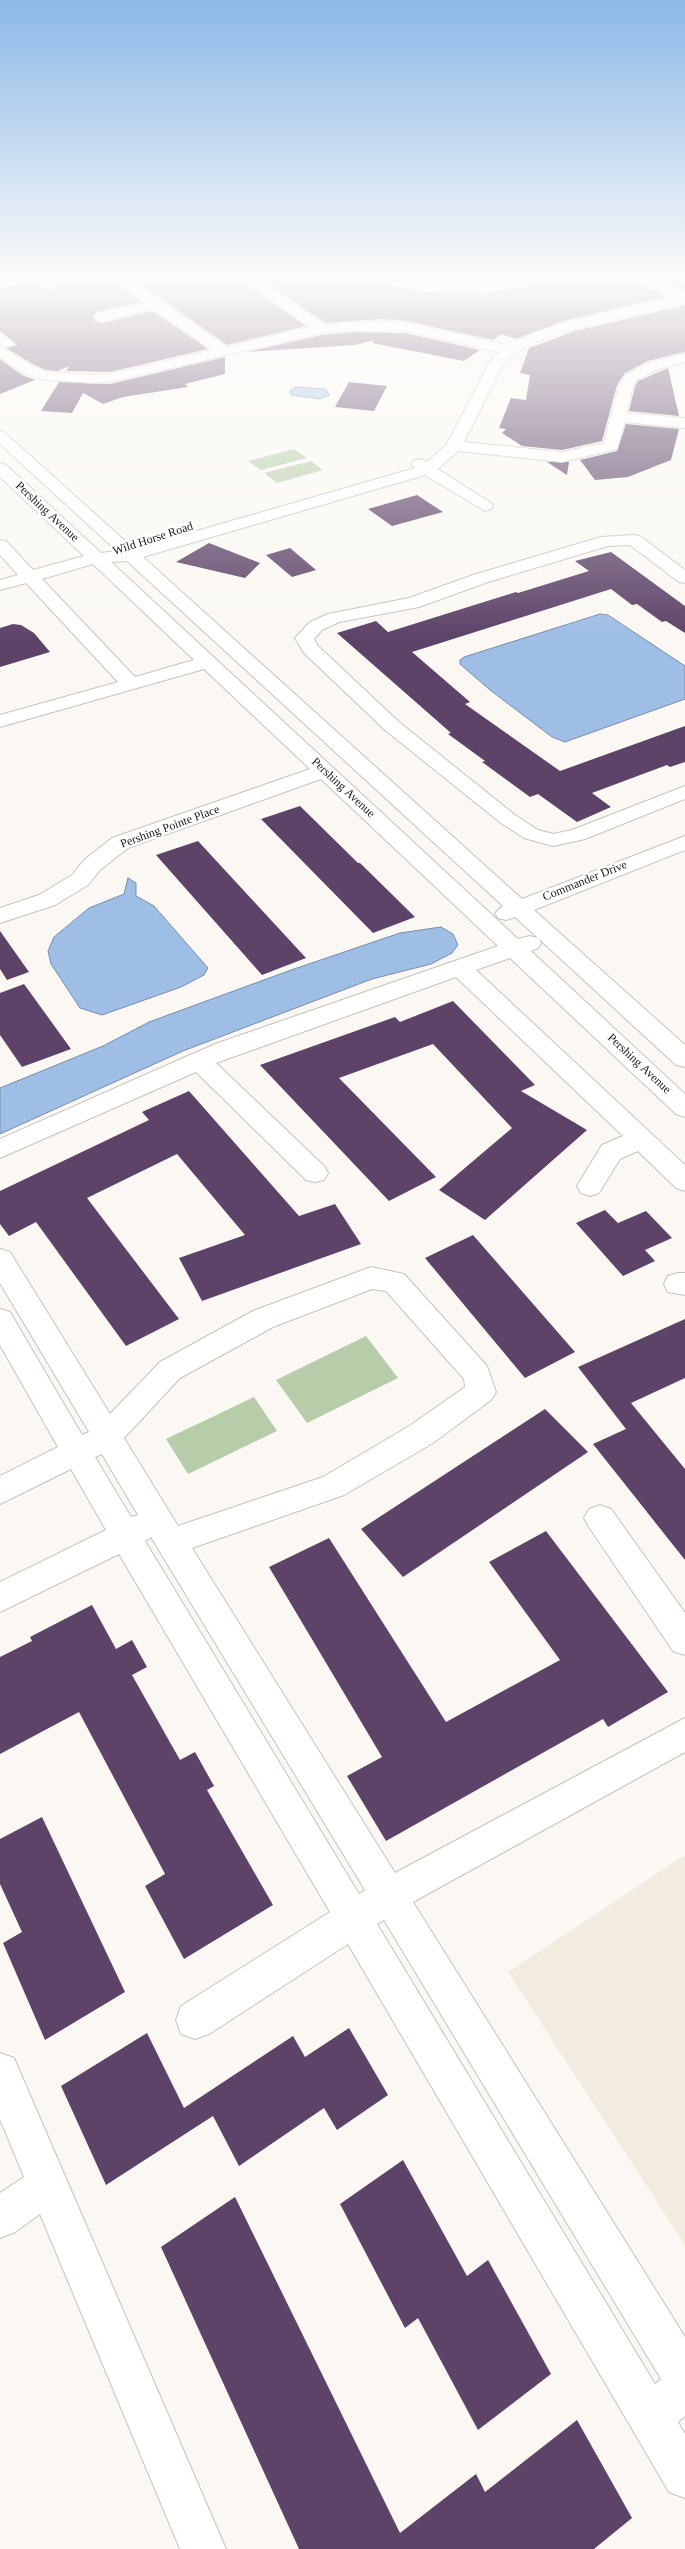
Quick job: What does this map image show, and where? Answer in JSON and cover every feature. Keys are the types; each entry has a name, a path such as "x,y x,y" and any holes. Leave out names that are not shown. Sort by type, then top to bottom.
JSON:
{"street":[{"name":"Wild Horse Road","path":"0,585 429,465 454,446 478,399"},
{"path":"454,446 562,457 587,453 611,446 623,399"},
{"path":"619,417 685,423"},
{"name":"Pershing Avenue","path":"0,436 685,1059"},
{"path":"429,465 485,506"},
{"name":"Pershing Avenue","path":"0,468 685,1108"},
{"path":"228,522 248,538"},
{"path":"685,578 634,540 607,541 482,578 413,603 334,618 316,626 304,638 311,649 392,726 508,819 531,834 553,840 578,835 685,792"},
{"path":"0,545 131,684"},
{"path":"0,721 207,662"},
{"name":"Pershing Pointe Place","path":"0,916 47,900 80,880 92,865 120,843 325,771"},
{"name":"Commander Drive","path":"486,921 685,842"},
{"path":"0,1150 227,1049 550,936"},
{"path":"460,968 685,1182"},
{"path":"199,1061 315,1173"},
{"path":"590,1186 611,1152 641,1139"},
{"path":"0,1259 93,1443 125,1535 685,2476"},
{"path":"0,1490 93,1443 170,1370 263,1319 372,1278 394,1281 477,1374 481,1392 422,1434 333,1486 164,1531 125,1535 0,1598"},
{"path":"0,1320 93,1443 164,1531 390,1895 685,2377"},
{"path":"600,1518 685,1640"},
{"path":"195,2020 390,1895 685,1734"},
{"path":"0,2072 202,2549"},
{"path":"0,2217 48,2185"},
{"path":"650,2417 685,2387"}],"shaded area":[{"path":"685,1855 685,2245 508,1972"}],"green space":[{"path":"294,449 307,458 261,470 248,461"},
{"path":"311,461 323,470 277,483 264,473"},
{"path":"366,1336 398,1378 307,1423 276,1380"},
{"path":"254,1397 277,1431 188,1474 166,1439"}],"water":[{"path":"600,614 608,615 685,666 685,699 565,742 552,737 490,690 460,664 460,660 464,657"},
{"path":"128,878 136,883 136,896 154,906 208,968 204,975 181,987 102,1015 80,1008 51,964 48,951 54,937 89,908 124,894"},
{"path":"441,927 453,934 458,945 452,953 431,964 372,979 183,1051 0,1134 0,1088 103,1046 149,1022 291,970 400,933"}],"building":[{"path":"48,399 80,399 72,413 41,411"},
{"path":"94,399 117,399 103,404"},
{"path":"340,399 380,399 374,411 335,407"},
{"path":"511,399 613,399 602,441 562,450 522,446 502,433 506,429 499,428"},
{"path":"632,399 675,399 679,416 629,411"},
{"path":"626,424 679,429 671,460 628,477 595,480 580,460 617,451"},
{"path":"547,462 569,462 567,475"},
{"path":"417,495 443,512 392,526 368,509"},
{"path":"209,543 260,563 245,578 176,562"},
{"path":"290,548 316,570 292,577 266,555"},
{"path":"611,552 685,606 685,633 666,621 662,622 637,604 632,605 611,589 412,652 470,702 465,704 560,771 685,726 685,762 670,767 667,765 592,793 611,807 577,822 538,794 530,797 482,762 485,761 448,734 451,733 337,633 376,621 388,632 589,571 575,561"},
{"path":"13,624 21,625 34,633 50,652 0,667 0,628"},
{"path":"300,806 415,917 373,933 261,819"},
{"path":"198,841 306,958 262,975 156,855"},
{"path":"0,931 29,972 7,980 0,969"},
{"path":"24,984 71,1049 22,1067 0,1035 0,993"},
{"path":"453,1001 535,1085 521,1091 587,1130 485,1220 439,1190 512,1128 433,1044 339,1078 436,1177 389,1201 260,1065 395,1017 400,1022"},
{"path":"189,1091 299,1216 335,1204 361,1244 202,1301 179,1258 245,1235 177,1154 87,1198 179,1319 126,1346 36,1222 9,1236 0,1224 0,1191 149,1120 142,1112"},
{"path":"605,1210 618,1223 646,1211 672,1238 645,1250 655,1261 623,1276 576,1223"},
{"path":"473,1235 575,1352 525,1378 425,1258"},
{"path":"685,1319 685,1378 631,1403 685,1469 685,1560 593,1444 626,1429 578,1367"},
{"path":"545,1409 588,1452 403,1577 361,1529"},
{"path":"546,1531 668,1692 608,1727 603,1719 386,1841 347,1776 382,1757 269,1567 329,1538 446,1722 560,1660 489,1562"},
{"path":"92,1605 116,1649 132,1640 147,1667 132,1675 180,1760 195,1752 214,1786 207,1790 273,1905 184,1959 145,1886 165,1874 79,1712 0,1754 0,1657 32,1641 30,1637"},
{"path":"42,1817 125,1992 45,2040 3,1943 22,1932 0,1884 0,1839"},
{"path":"349,2028 388,2095 337,2130 324,2108 239,2166 213,2116 106,2185 61,2086 147,2033 184,2108 293,2036 305,2057"},
{"path":"403,2160 467,2276 488,2260 551,2374 478,2430 418,2318 405,2328 340,2204"},
{"path":"235,2197 400,2533 476,2474 485,2492 577,2420 632,2518 594,2549 299,2549 161,2247"}]}
